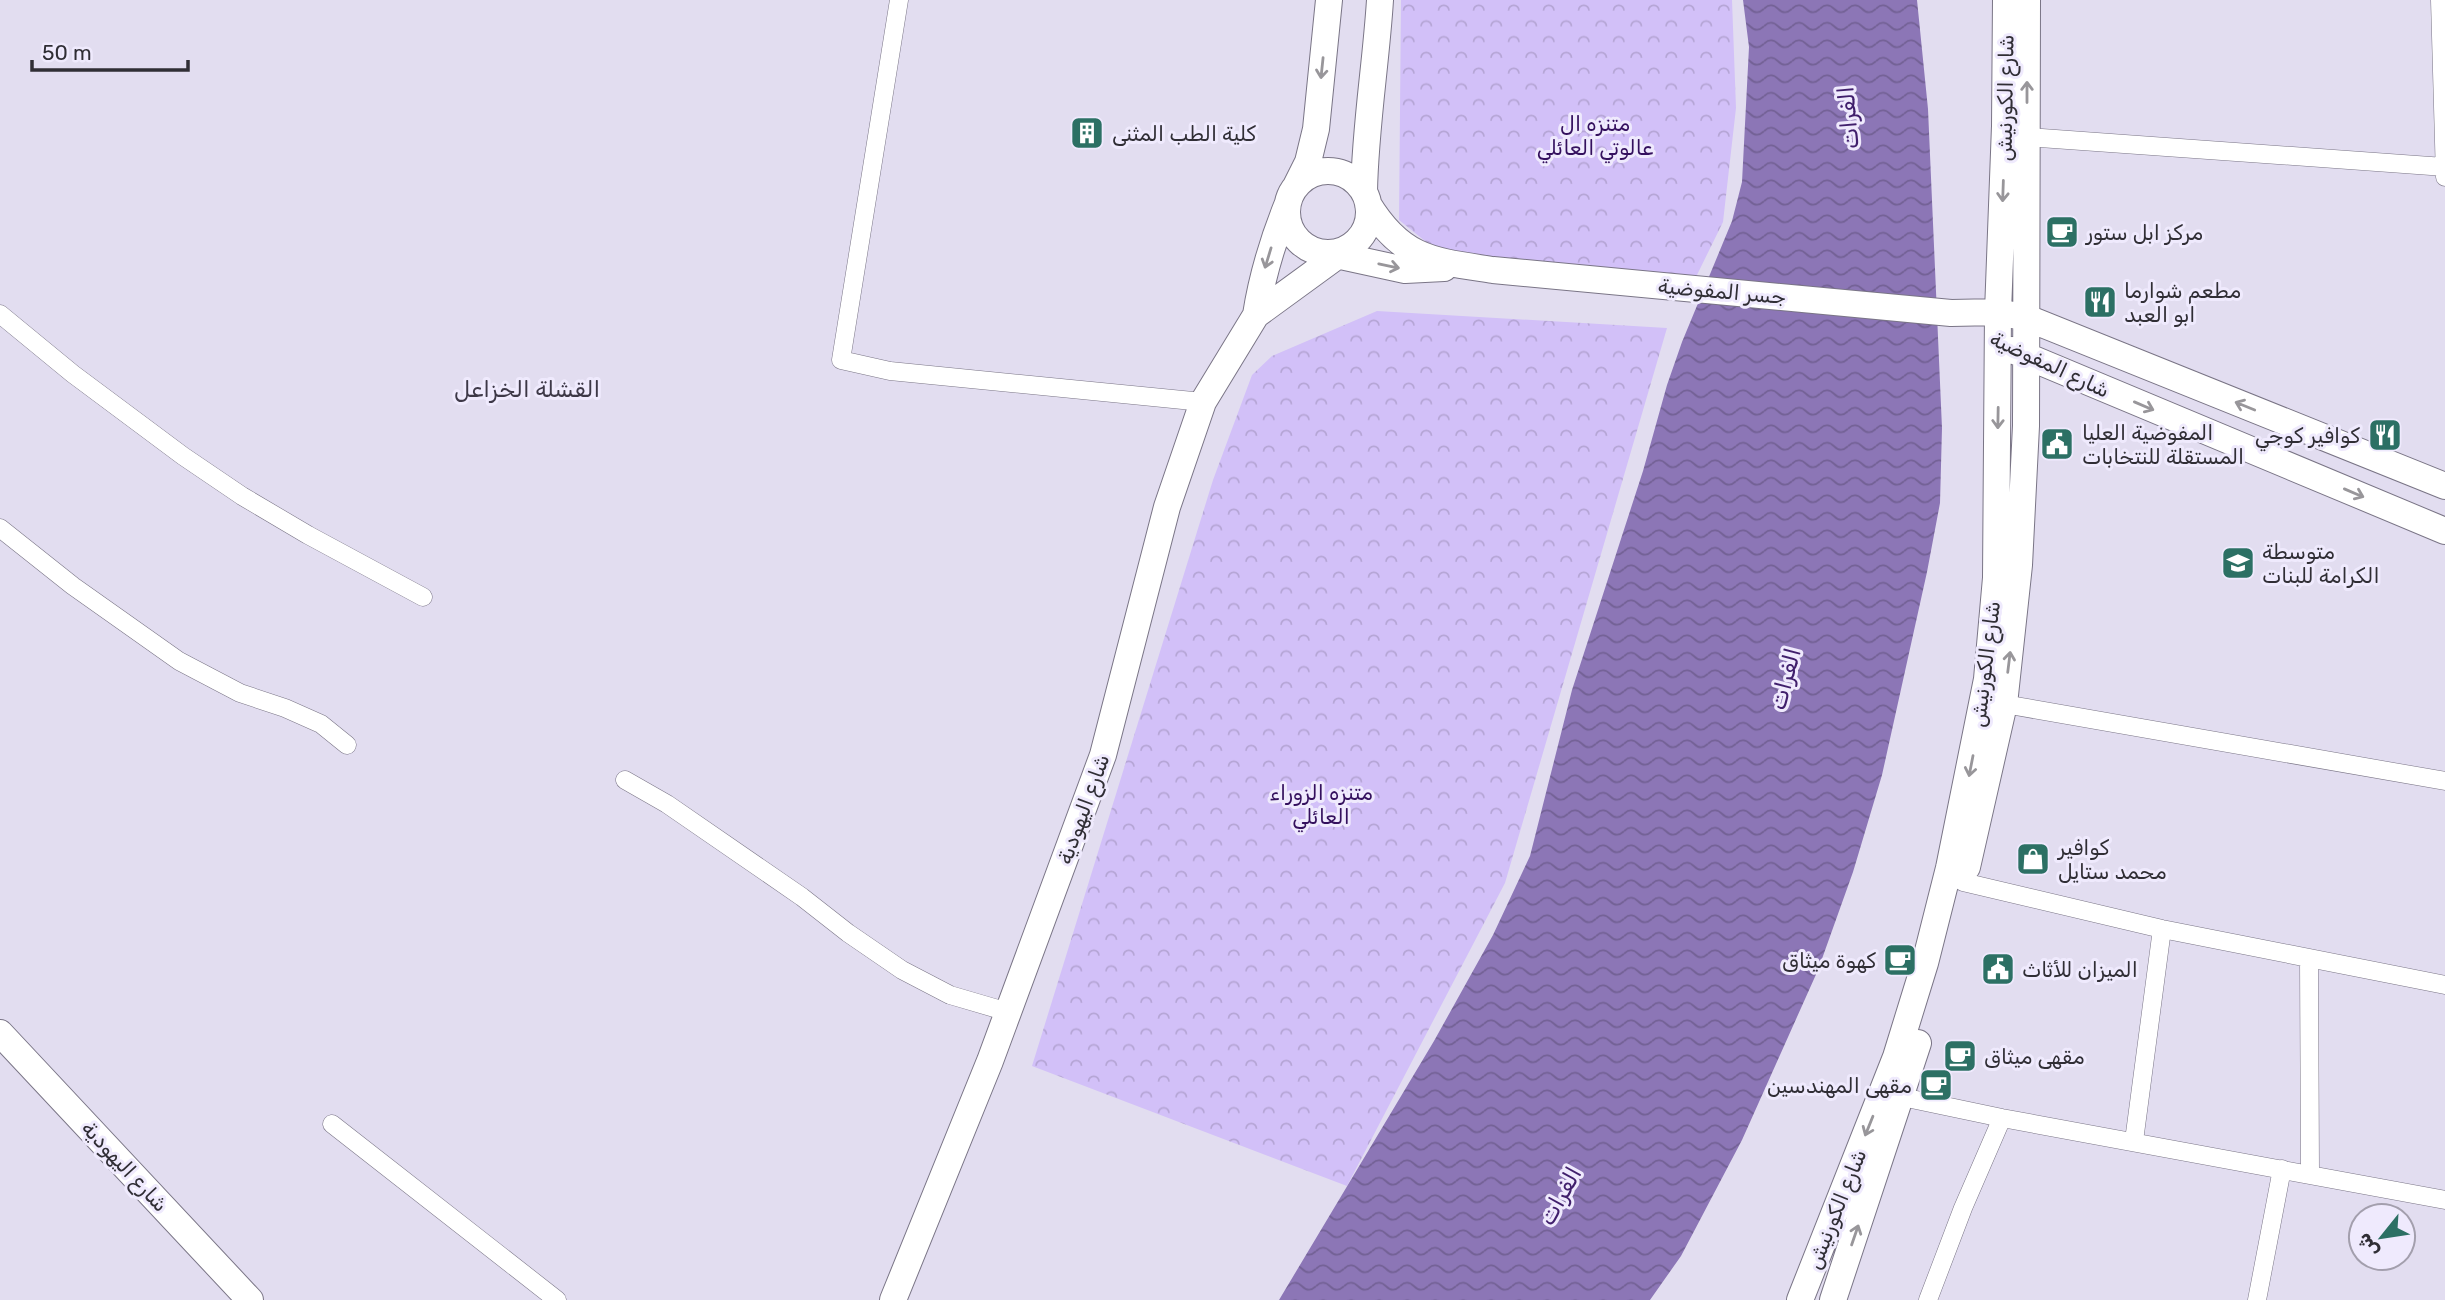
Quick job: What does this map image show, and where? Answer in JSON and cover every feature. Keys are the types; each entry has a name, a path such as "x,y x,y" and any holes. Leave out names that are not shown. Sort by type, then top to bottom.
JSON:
{"street":[{"path":"899,0 841,360 890,371 1203,402"},
{"path":"1256,315 1262,277 1273,239 1308,162 1314,137 1328,0"},
{"path":"1256,315 1336,252 1359,239 1366,229 1369,217 1365,157 1377,54 1380,0"},
{"name":"شارع الكورنيش","path":"1800,1300 1896,1057 1943,892 1987,679 1994,610 1998,312 2006,126 2006,0"},
{"name":"شارع الكورنيش","path":"1833,1300 1902,1097 1964,882 2004,704 2022,524 2027,357 2027,0"},
{"path":"2440,0 2445,177"},
{"path":"2027,137 2445,167"},
{"path":"1330,170 1343,174 1356,181 1386,229 1408,249 1427,258 1463,266 1405,270 1310,248 1299,240 1291,229 1288,216 1291,196 1309,176 1330,170"},
{"name":"جسر المفوضية","path":"1463,266 1951,313"},
{"name":"شارع المفوضية","path":"1951,313 1998,312 2027,318 2445,486"},
{"name":"شارع المفوضية","path":"1951,313 1998,344 2027,357 2445,531"},
{"path":"0,314 73,374 232,489 308,535 423,597"},
{"name":"شارع اليهودية","path":"893,1300 1007,1013 1103,755 1167,506 1203,402 1256,315"},
{"path":"0,528 73,586 179,661 240,693 321,724 347,744"},
{"path":"2004,704 2445,781"},
{"path":"625,780 667,804 902,970 950,995 1007,1013"},
{"path":"1964,882 2162,929 2445,985"},
{"path":"2134,1141 2162,929"},
{"path":"2309,958 2310,1174"},
{"name":"شارع اليهودية","path":"0,1033 250,1300"},
{"path":"1902,1097 2002,1118 2445,1199"},
{"path":"1928,1300 1963,1208 2002,1118"},
{"path":"331,1124 557,1300"},
{"path":"2257,1300 2282,1169"},
{"path":"1814,1264 1842,1273"}],"green space":[{"name":"متنزه ال عالوتي العائلي","path":"1401,0 1732,0 1736,108 1723,222 1696,277 1446,258 1399,220"},
{"name":"متنزه الزوراء العائلي","path":"1377,311 1667,328 1505,883 1347,1186 1032,1066 1213,480 1252,375 1272,356"}],"water":[{"name":"الفرات","path":"1743,0 1917,0 1928,109 1942,428 1940,503 1882,775 1853,872 1818,970 1742,1140 1681,1256 1650,1300 1279,1300 1434,1041 1493,935 1530,856 1572,690 1643,471 1667,385 1732,221 1742,182 1749,47"}],"place":[{"name":"كلية الطب المثنى","path":"1087,133"},
{"name":"مركز ابل ستور","path":"2062,232"},
{"name":"مطعم شوارما ابو العبد","path":"2100,302"},
{"name":"كوافير كوجي","path":"2385,435"},
{"name":"المفوضية العليا المستقلة للنتخابات","path":"2057,444"},
{"name":"متوسطة الكرامة للبنات","path":"2238,563"},
{"name":"كوافير محمد ستايل","path":"2033,859"},
{"name":"كهوة ميثاق","path":"1900,960"},
{"name":"الميزان للأثاث","path":"1998,969"},
{"name":"مقهى ميثاق","path":"1960,1056"},
{"name":"مقهى المهندسين","path":"1936,1085"}],"district":[{"name":"القشلة الخزاعل","path":"527,389"}]}
